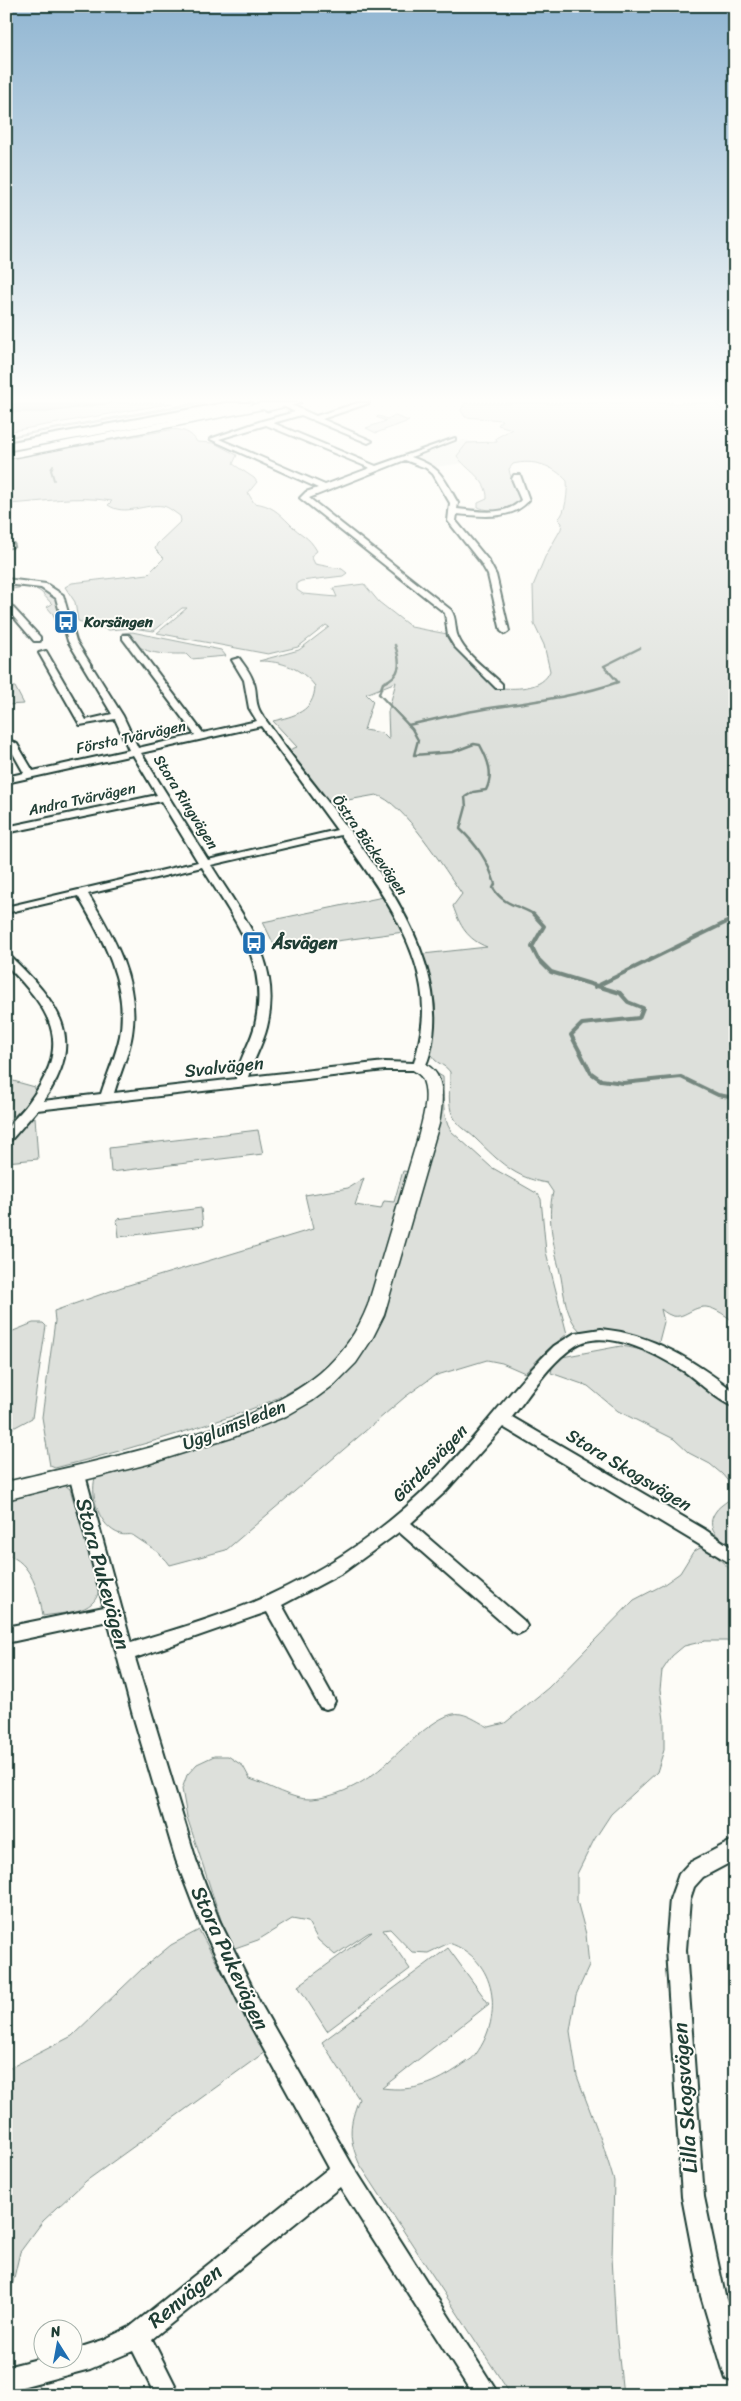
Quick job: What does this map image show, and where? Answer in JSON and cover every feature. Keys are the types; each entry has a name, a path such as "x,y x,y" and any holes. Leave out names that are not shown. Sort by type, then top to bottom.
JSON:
{"street":[{"path":"325,515 448,612 452,618 451,630 456,641 499,686"},
{"path":"452,515 452,521 485,562 492,575 505,631"},
{"name":"Stora Ringvägen","path":"6,581 36,584 48,588 57,594 72,641 118,716 135,751 250,935 259,955 264,974 266,1002 260,1033 242,1076 242,1082"},
{"path":"6,602 37,639"},
{"path":"126,637 201,736"},
{"path":"44,653 83,723 118,716"},
{"name":"Östra Bäckevägen","path":"236,660 245,671 250,684 252,706 344,831 400,915 418,953 425,980 428,1011 426,1043 419,1067"},
{"name":"Första Tvärvägen","path":"6,780 263,723"},
{"path":"6,741 14,746 30,774"},
{"name":"Andra Tvärvägen","path":"6,830 164,797"},
{"path":"6,910 344,831"},
{"path":"81,892 117,956 127,998 126,1036 106,1098"},
{"path":"6,958 44,997 60,1031 62,1047 56,1070 48,1087 6,1137"},
{"name":"Svalvägen","path":"33,1106 385,1066 419,1067"},
{"name":"Ugglumsleden","path":"6,1490 77,1475 215,1435 267,1415 294,1402 318,1385 351,1356 375,1313 430,1126 434,1098 432,1082 428,1072 419,1067"},
{"name":"Gärdesvägen","path":"125,1653 271,1602 337,1566 400,1523 455,1470 562,1347 578,1337 601,1333 619,1335 642,1342 684,1366 735,1401"},
{"name":"Stora Skogsvägen","path":"501,1418 698,1534 735,1559"},
{"name":"Stora Pukevägen","path":"77,1475 125,1653 186,1860 211,1925 253,2010 343,2171 487,2395"},
{"path":"400,1523 518,1626"},
{"path":"271,1602 326,1701"},
{"path":"6,1635 114,1612"},
{"name":"Lilla Skogsvägen","path":"735,1849 696,1870 686,1881 680,1899 676,1950 693,2197 713,2296 735,2370"},
{"name":"Renvägen","path":"6,2379 104,2354 138,2335 343,2171"},
{"path":"138,2335 168,2395"}],"shaded area":[{"path":"179,515 281,515 311,542 317,551 311,556 315,564 342,569 347,573 343,576 301,581 297,583 297,590 303,594 337,597 333,588 364,584 379,602 411,627 447,634 501,688 529,687 542,681 550,671 544,645 534,624 533,586 545,557 561,529 562,523 558,519 561,516 735,515 735,1322 717,1311 706,1307 694,1309 679,1316 668,1314 661,1309 664,1322 658,1345 612,1330 580,1331 575,1326 566,1306 554,1245 550,1214 553,1192 547,1183 535,1181 516,1173 500,1161 462,1127 453,1116 450,1102 450,1072 435,1060 430,1049 429,1039 433,1011 432,997 429,975 423,954 487,947 469,936 458,920 453,906 462,894 411,823 387,800 376,795 331,803 289,750 297,747 273,721 295,715 307,707 314,695 315,686 304,674 297,670 275,662 259,661 299,650 329,627 326,625 298,647 268,654 157,633 187,608 182,608 154,631 132,628 109,630 78,621 75,602 65,587 72,583 148,574 164,558 155,549 157,544 181,521","holes":["396,682 388,712 389,740 382,733 364,730 373,701 366,694"]},
{"path":"6,582 42,587 56,596 60,612 59,626 57,626 53,614 47,607 52,604 41,592 31,586 6,590"},
{"path":"132,632 221,650 226,656 191,659 186,654 151,652 137,646 122,633"},
{"path":"15,687 24,704 6,705 6,689"},
{"path":"383,897 404,932 276,949 263,922"},
{"path":"438,1074 443,1077 444,1112 451,1131 491,1167 538,1194 541,1199 546,1252 567,1334 546,1351 525,1373 502,1363 487,1360 434,1376 405,1397 226,1550 170,1565 159,1553 134,1536 122,1535 113,1530 102,1518 95,1502 95,1478 307,1401 385,1304 427,1167 439,1116"},
{"path":"6,1079 35,1087 34,1096 6,1124"},
{"path":"31,1117 35,1117 38,1159 6,1162 6,1143"},
{"path":"258,1130 263,1154 111,1172 109,1148"},
{"path":"403,1171 410,1172 377,1287 358,1330 348,1346 333,1362 316,1376 278,1398 238,1414 108,1454 55,1468 50,1466 42,1417 55,1321 54,1311 122,1287 313,1229 305,1195 348,1188 364,1178 355,1205 381,1209 384,1201 394,1202"},
{"path":"201,1208 203,1226 119,1237 117,1219"},
{"path":"33,1323 43,1323 46,1326 32,1418 6,1432 6,1334"},
{"path":"621,1346 652,1354 682,1369 710,1388 735,1409 735,1545 723,1540 712,1527 716,1511 734,1495 732,1486 722,1474 710,1464 689,1453 674,1439 618,1411 588,1386 551,1373 553,1363 562,1357"},
{"path":"65,1485 70,1489 99,1583 98,1593 94,1601 80,1610 43,1616 37,1589 28,1571 15,1558 6,1555 6,1494"},
{"path":"700,1548 712,1552 735,1574 735,1641 705,1641 684,1646 672,1656 662,1671 660,1690 664,1720 664,1750 657,1772 611,1814 594,1840 577,1874 577,1901 586,1934 589,1966 576,1995 570,2031 577,2076 603,2145 614,2181 612,2257 616,2330 623,2395 511,2395 359,2163 353,2146 351,2131 353,2116 359,2099 322,2042 448,1948 489,2004 382,2088 415,2088 433,2082 473,2057 485,2039 490,2023 492,2006 491,1990 486,1975 477,1962 465,1951 449,1943 428,1953 412,1952 390,1929 383,1930 410,1969 327,2031 298,1986 372,1932 335,1955 318,1940 308,1922 292,1919 258,1940 235,1948 224,1929 187,1817 182,1789 187,1775 197,1764 214,1756 228,1756 243,1766 250,1779 296,1797 304,1799 319,1798 353,1787 368,1778 416,1736 452,1714 465,1715 489,1727 505,1723 548,1688 634,1600 663,1585 680,1573 693,1552"},
{"path":"199,1930 265,2052 86,2181 43,2221 20,2252 6,2312 6,2070 72,2036 143,1968 171,1945"},
{"path":"38,2383 39,2395 6,2395 6,2390"}],"waterway":[{"path":"395,645 399,663 397,672 383,683 379,694 408,725"},
{"path":"408,725 470,712 567,696 618,682 604,666 640,648"},
{"path":"408,725 418,740 414,755 453,752 474,744 480,745 489,767 490,778 486,790 473,792 465,797 466,807 460,829 477,847 485,861 495,884 493,888 497,894 507,902 533,914"},
{"path":"533,914 544,926 532,947 538,959 551,972 597,986"},
{"path":"597,986 735,918"},
{"path":"597,986 620,993 628,1002 643,1008 639,1018 582,1024 571,1035 591,1073 601,1080 623,1083 681,1077 718,1095 735,1098"}],"place":[{"name":"Korsängen","path":"66,622"},
{"name":"Åsvägen","path":"254,943"}]}
